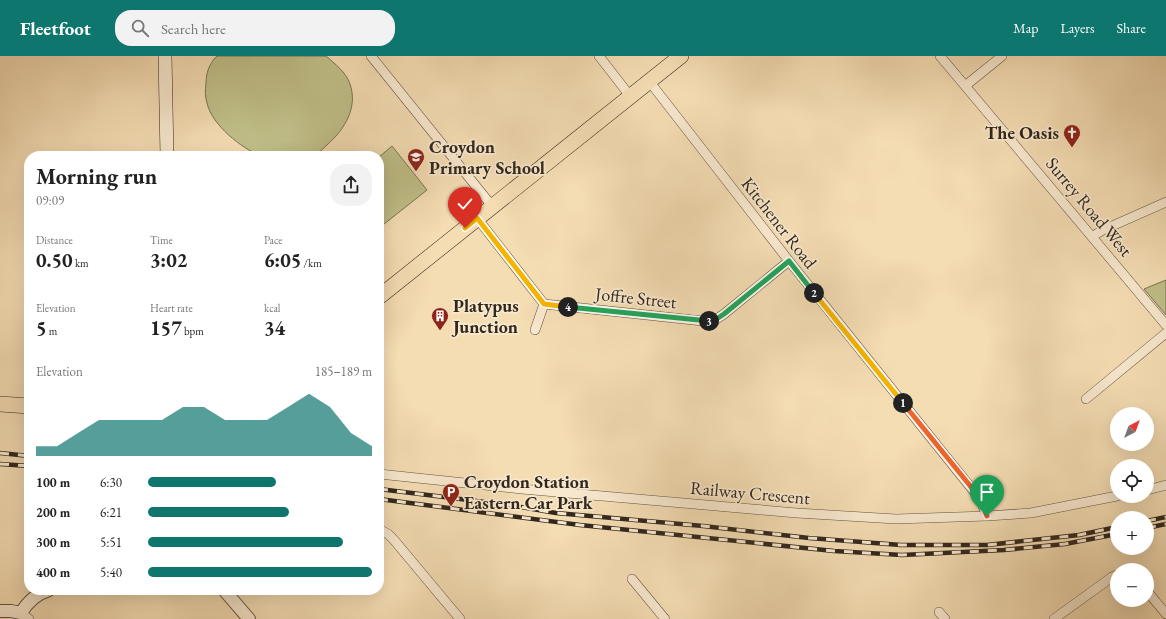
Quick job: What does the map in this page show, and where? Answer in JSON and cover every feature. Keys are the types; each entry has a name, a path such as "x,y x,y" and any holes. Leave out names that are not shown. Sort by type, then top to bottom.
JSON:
{"main road":[{"path":"166,56 167,151"},
{"path":"384,293 681,56"},
{"path":"0,404 24,406"}],"street":[{"path":"371,56 492,206"},
{"path":"599,56 630,96"},
{"name":"Surrey Road West","path":"940,56 1166,325"},
{"path":"965,86 1002,56"},
{"name":"Kitchener Road","path":"649,81 789,261 980,498 987,516"},
{"path":"1092,236 1166,202"},
{"path":"477,218 544,304 535,330"},
{"name":"Joffre Street","path":"544,304 712,322 789,261"},
{"path":"1086,399 1166,333"},
{"name":"Railway Crescent","path":"384,474 522,489 797,513 896,519 1031,513 1110,497"},
{"path":"1154,489 1166,486"},
{"path":"384,532 394,540 460,619"},
{"path":"1054,619 1110,578"},
{"path":"632,579 665,619"},
{"path":"0,611 11,611 25,616 25,606 33,597 38,595"},
{"path":"228,595 249,619"},
{"path":"1154,599 1166,614"},
{"path":"939,612 945,619"}],"shaded area":[{"path":"217,56 326,56 343,72 350,84 352,93 351,109 345,124 340,132 320,151 251,151 236,142 228,135 210,111 206,101 205,89 208,69"},
{"path":"392,146 427,190 384,224 384,153"},
{"path":"1166,280 1166,315 1144,289"}],"railway":[{"path":"0,453 24,455"},
{"path":"0,464 24,466"},
{"path":"384,490 509,505 556,513 703,526 809,538 901,545 987,545 1079,535 1110,528"},
{"path":"384,500 580,525 834,551 902,555 1004,550 1065,544 1110,535"},
{"path":"1154,520 1166,517"},
{"path":"1154,527 1166,524"}],"place":[{"name":"The Oasis","path":"1072,148"},
{"name":"Croydon Primary School","path":"416,172"},
{"name":"Platypus Junction","path":"440,331"},
{"name":"Croydon Station Eastern Car Park","path":"451,507"}],"route":[{"path":"465,228 477,218 544,304 712,322 789,261 980,498 987,516"}]}
